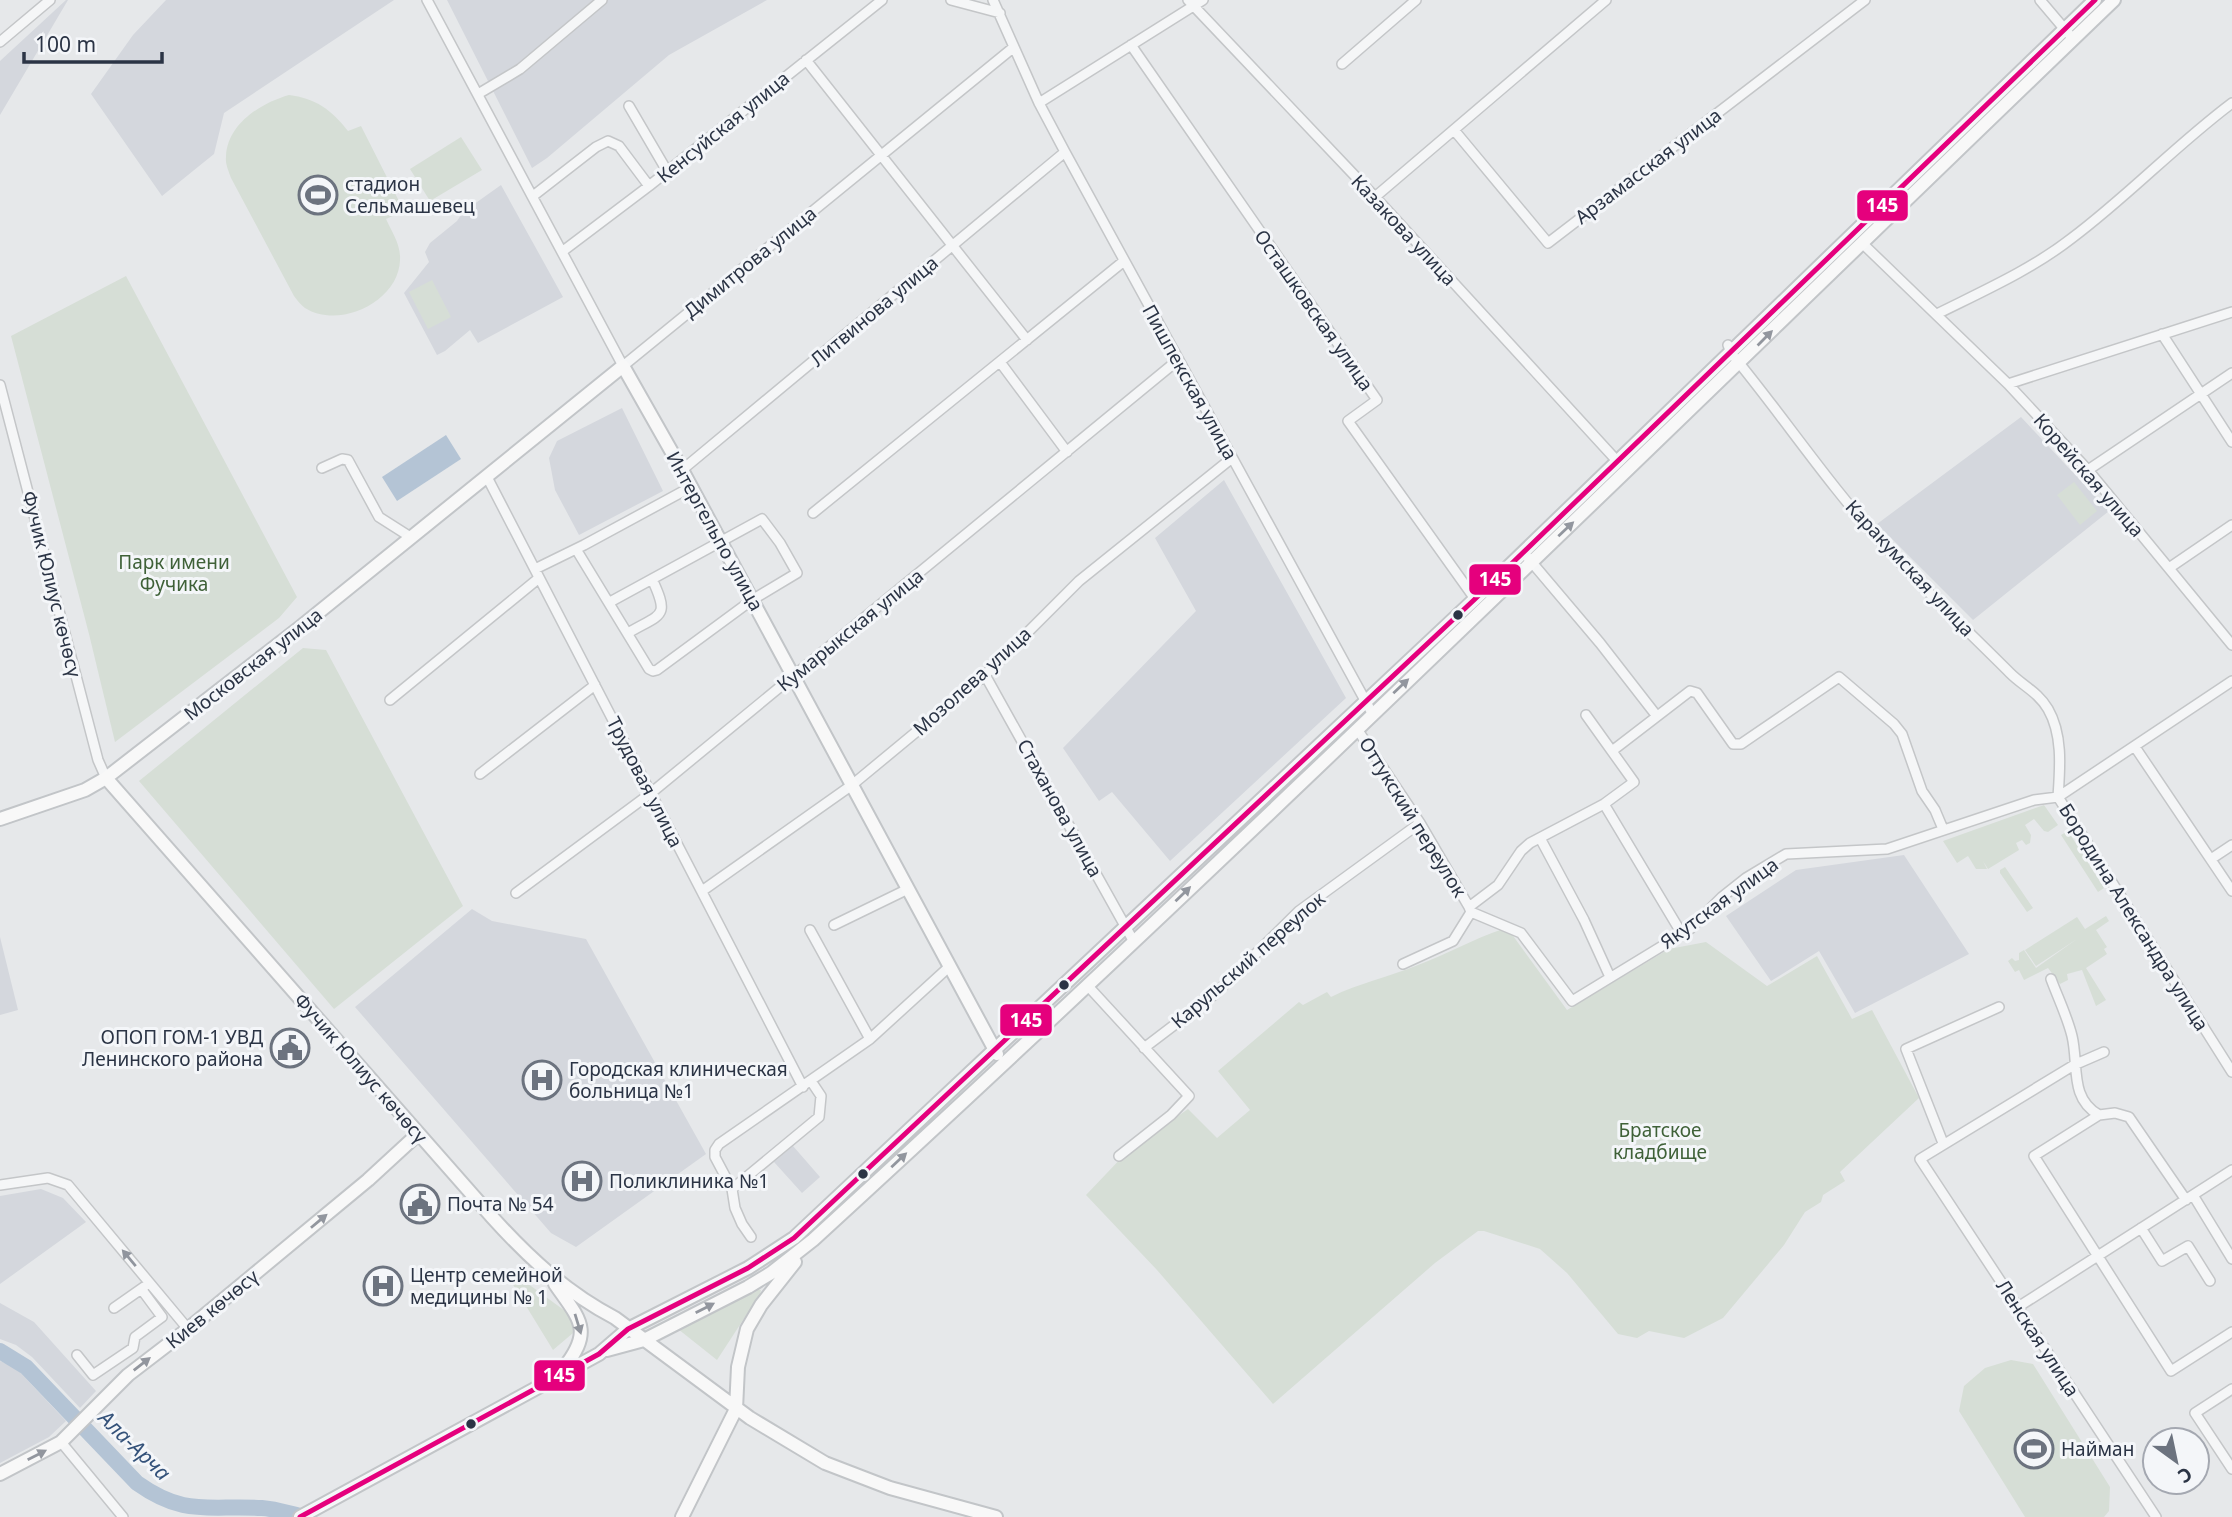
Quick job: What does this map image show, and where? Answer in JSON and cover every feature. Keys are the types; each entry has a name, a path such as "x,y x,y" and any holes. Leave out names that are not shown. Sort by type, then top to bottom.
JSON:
{"main road":[{"path":"603,1351 628,1329 748,1268 794,1238 994,1049 1740,363 2069,34 2095,0"},
{"path":"300,1517 603,1351 644,1340 761,1280 813,1240 1134,942 1357,729 1369,707 1475,599 1527,557 1730,349 2069,34 2114,0"},
{"name":"Интергельпо улица","path":"623,366 1003,1063"},
{"name":"Димитрова улица","path":"487,477 623,366"},
{"name":"Московская улица","path":"0,819 85,790 106,778 299,629 487,477"},
{"name":"Фучик Юлиус көчөсү","path":"106,778 418,1134 518,1246 549,1275 644,1340 736,1409 825,1463 879,1484 996,1517"},
{"name":"Киев көчөсү","path":"0,1474 61,1442 128,1375 188,1329 368,1180 418,1134"},
{"path":"682,1517 736,1409 738,1367 747,1329 775,1286 813,1240"},
{"path":"549,1275 578,1317 582,1335 576,1352 559,1374"}],"street":[{"path":"0,42 50,0"},
{"name":"Интергельпо улица","path":"427,0 623,366"},
{"path":"478,94 507,79 602,0"},
{"name":"Кенсуйская улица","path":"563,251 882,0"},
{"path":"951,0 1000,13"},
{"name":"Пишпекская улица","path":"993,0 1039,103 1065,152 1369,707"},
{"path":"1039,103 1191,4 1203,0"},
{"path":"1342,64 1416,0"},
{"path":"1375,197 1606,0"},
{"name":"Арзамасская улица","path":"1454,130 1548,243 1865,0"},
{"path":"2040,0 2069,34"},
{"name":"Казакова улица","path":"1191,4 1375,197 1618,462"},
{"name":"Осташковская улица","path":"1131,45 1377,400 1348,421 1475,599"},
{"name":"Димитрова улица","path":"623,366 1014,47"},
{"path":"806,60 1027,341"},
{"path":"1937,314 2030,268 2074,238 2196,130 2232,103"},
{"path":"629,106 667,171"},
{"path":"533,196 596,147 608,142 619,146 649,186"},
{"name":"Литвинова улица","path":"682,470 1065,152"},
{"name":"Корейская улица","path":"1862,243 2008,384 2088,470 2232,645"},
{"path":"813,513 1124,261"},
{"path":"2008,384 2232,312"},
{"path":"2162,334 2232,442"},
{"name":"Каракумская улица","path":"1730,349 1826,476 1883,545 2013,677 2041,698 2056,729 2059,751 2058,797"},
{"name":"Кумарыкская улица","path":"516,893 651,793 1178,360"},
{"path":"1000,362 1067,452"},
{"path":"2088,470 2232,373"},
{"name":"Фучик Юлиус көчөсү","path":"0,385 98,760 106,778"},
{"name":"Мозолева улица","path":"702,891 852,785 985,675 1079,581 1231,458"},
{"path":"322,468 342,459 348,460 379,517 412,538"},
{"name":"Трудовая улица","path":"487,477 702,891 807,1084 821,1096 819,1117 732,1189"},
{"path":"390,700 537,573 691,487"},
{"path":"579,554 649,669 657,670 752,600 797,573 780,542 762,519 610,602"},
{"path":"2169,568 2232,525"},
{"path":"1527,557 1600,643 1656,715"},
{"path":"628,633 656,617 662,610 663,603 652,579"},
{"name":"Стаханова улица","path":"985,675 1134,942"},
{"path":"1612,751 1690,691 1697,693 1733,744 1741,744 1839,677 1902,734 1922,792 1936,810 1943,829"},
{"path":"2058,797 2232,681"},
{"path":"480,774 595,685"},
{"name":"Оттукский переулок","path":"1357,729 1420,822 1470,909 1498,885 1521,851 1604,804 1634,782 1586,715"},
{"path":"2135,747 2232,891"},
{"name":"Якутская улица","path":"1470,909 1521,933 1572,1000 1682,934 1746,878 1786,854 1887,849 2034,800 2058,797"},
{"name":"Бородина Александра улица","path":"2058,797 2232,1072"},
{"path":"1604,804 1682,934"},
{"name":"Карульский переулок","path":"1144,1048 1215,994 1299,911 1420,822"},
{"path":"1540,838 1584,920 1610,977"},
{"path":"2211,859 2232,845"},
{"path":"834,925 908,889"},
{"path":"1403,964 1453,941 1470,909"},
{"path":"810,930 870,1039"},
{"path":"751,1237 735,1208 732,1189 715,1157 719,1144 870,1039 950,966"},
{"path":"2050,979 2070,1028 2075,1078 2089,1110 2099,1115"},
{"path":"1087,985 1189,1096 1171,1115 1119,1156"},
{"path":"1999,1007 1906,1049 1943,1143 2074,1065 2104,1052"},
{"path":"2232,1259 2129,1117 2115,1113 2099,1115 2034,1156 2171,1371 2232,1332"},
{"name":"Ленская улица","path":"1943,1143 1920,1159 2156,1517"},
{"path":"2018,1307 2232,1170"},
{"path":"0,1185 48,1178 68,1185 146,1286 188,1329"},
{"path":"2141,1228 2162,1261 2188,1246 2210,1281"},
{"path":"114,1308 146,1286"},
{"path":"77,1355 93,1375 133,1348 135,1337 162,1317 146,1286"},
{"path":"2232,1390 2195,1413 2232,1469"},
{"path":"61,1442 123,1517"}],"shaded area":[{"path":"68,0 0,115 0,61"},
{"path":"166,0 394,0 224,113 214,154 162,196 91,94 133,35"},
{"path":"447,0 767,0 669,55 532,168"},
{"path":"501,185 563,297 478,343 470,330 437,355 404,293 429,262 425,252 430,243 457,221 463,212"},
{"path":"622,408 663,491 579,535 555,490 549,458 557,441"},
{"path":"2021,417 2109,511 1973,620 1877,524"},
{"path":"1224,480 1346,698 1170,861 1112,792 1099,801 1063,748 1196,611 1155,538"},
{"path":"1904,855 1969,954 1855,1013 1819,951 1771,981 1726,916 1796,870"},
{"name":"Городская клиническая больница №1","path":"472,909 492,921 586,939 706,1154 576,1247 551,1233 355,1007"},
{"path":"0,937 18,1010 0,1015"},
{"path":"793,1146 820,1177 802,1193 774,1162"},
{"path":"41,1189 63,1198 86,1222 0,1284 0,1196"},
{"path":"0,1303 34,1322 96,1391 80,1408 32,1357 16,1345 0,1339"},
{"path":"0,1361 14,1366 66,1421 49,1437 0,1463"}],"green space":[{"name":"стадион Сельмашевец","path":"289,95 322,106 348,131 361,126 404,211 386,219 399,249 397,275 390,288 379,299 350,313 334,316 319,314 305,308 298,301 227,168 228,145 239,125 267,103"},
{"path":"461,137 482,170 430,201 410,169"},
{"name":"Парк имени Фучика","path":"126,276 297,597 279,618 115,742 11,336"},
{"path":"432,280 451,317 428,329 409,292"},
{"path":"2074,482 2097,511 2080,525 2057,495"},
{"path":"303,648 326,650 463,906 334,1009 139,781"},
{"path":"2044,805 2058,825 2048,832 2044,831 2034,819 2025,825 2031,835 2030,843 2026,845 2022,840 2016,843 2019,850 1988,869 1983,861 1987,869 1976,869 1968,856 1957,863 1943,841"},
{"path":"2068,831 2104,888 2098,892 2061,835"},
{"path":"2005,867 2033,908 2027,912 2000,873"},
{"path":"2106,916 2109,921 2096,930 2107,947 2104,949 2107,954 2086,968 2106,1000 2096,1006 2082,970 2067,974 2068,980 2060,984 2048,968 2024,980 2019,970 2015,972 2008,961 2012,958 2019,960 2019,953 2024,950 2036,968 2077,939 2036,966 2025,950 2077,917 2085,929"},
{"name":"Братское кладбище","path":"1503,929 1511,933 1567,1010 1669,949 1706,942 1767,986 1817,956 1852,1019 1872,1010 1919,1098 1840,1172 1845,1181 1823,1195 1821,1202 1805,1212 1784,1245 1723,1318 1684,1338 1649,1331 1637,1338 1618,1334 1567,1273 1540,1249 1478,1231 1435,1263 1273,1404 1157,1270 1086,1195 1126,1153 1188,1109 1217,1138 1250,1110 1218,1071 1299,1002 1303,1005 1327,992 1331,997 1418,965"},
{"path":"520,1278 572,1316 573,1333 553,1350 512,1283"},
{"path":"757,1289 761,1290 760,1294 717,1360 678,1329"},
{"name":"Найман","path":"2011,1360 2033,1364 2110,1487 2109,1511 2104,1517 2025,1517 1959,1411 1964,1386 1985,1368"}],"water":[{"path":"446,435 461,459 397,501 382,477"}],"waterway":[{"name":"Ала-Арча","path":"0,1351 26,1367 137,1483 154,1494 183,1505 262,1508 305,1517"}],"transit line":[{"name":"145","path":"300,1517 599,1354 628,1329 748,1268 794,1238 1475,599 2095,0"}],"place":[{"name":"стадион Сельмашевец","path":"318,195"},
{"name":"ОПОП ГОМ-1 УВД Ленинского района","path":"290,1048"},
{"name":"Городская клиническая больница №1","path":"542,1080"},
{"name":"Поликлиника №1","path":"582,1181"},
{"name":"Почта № 54","path":"420,1204"},
{"name":"Центр семейной медицины № 1","path":"383,1286"},
{"name":"Найман","path":"2034,1449"}]}
